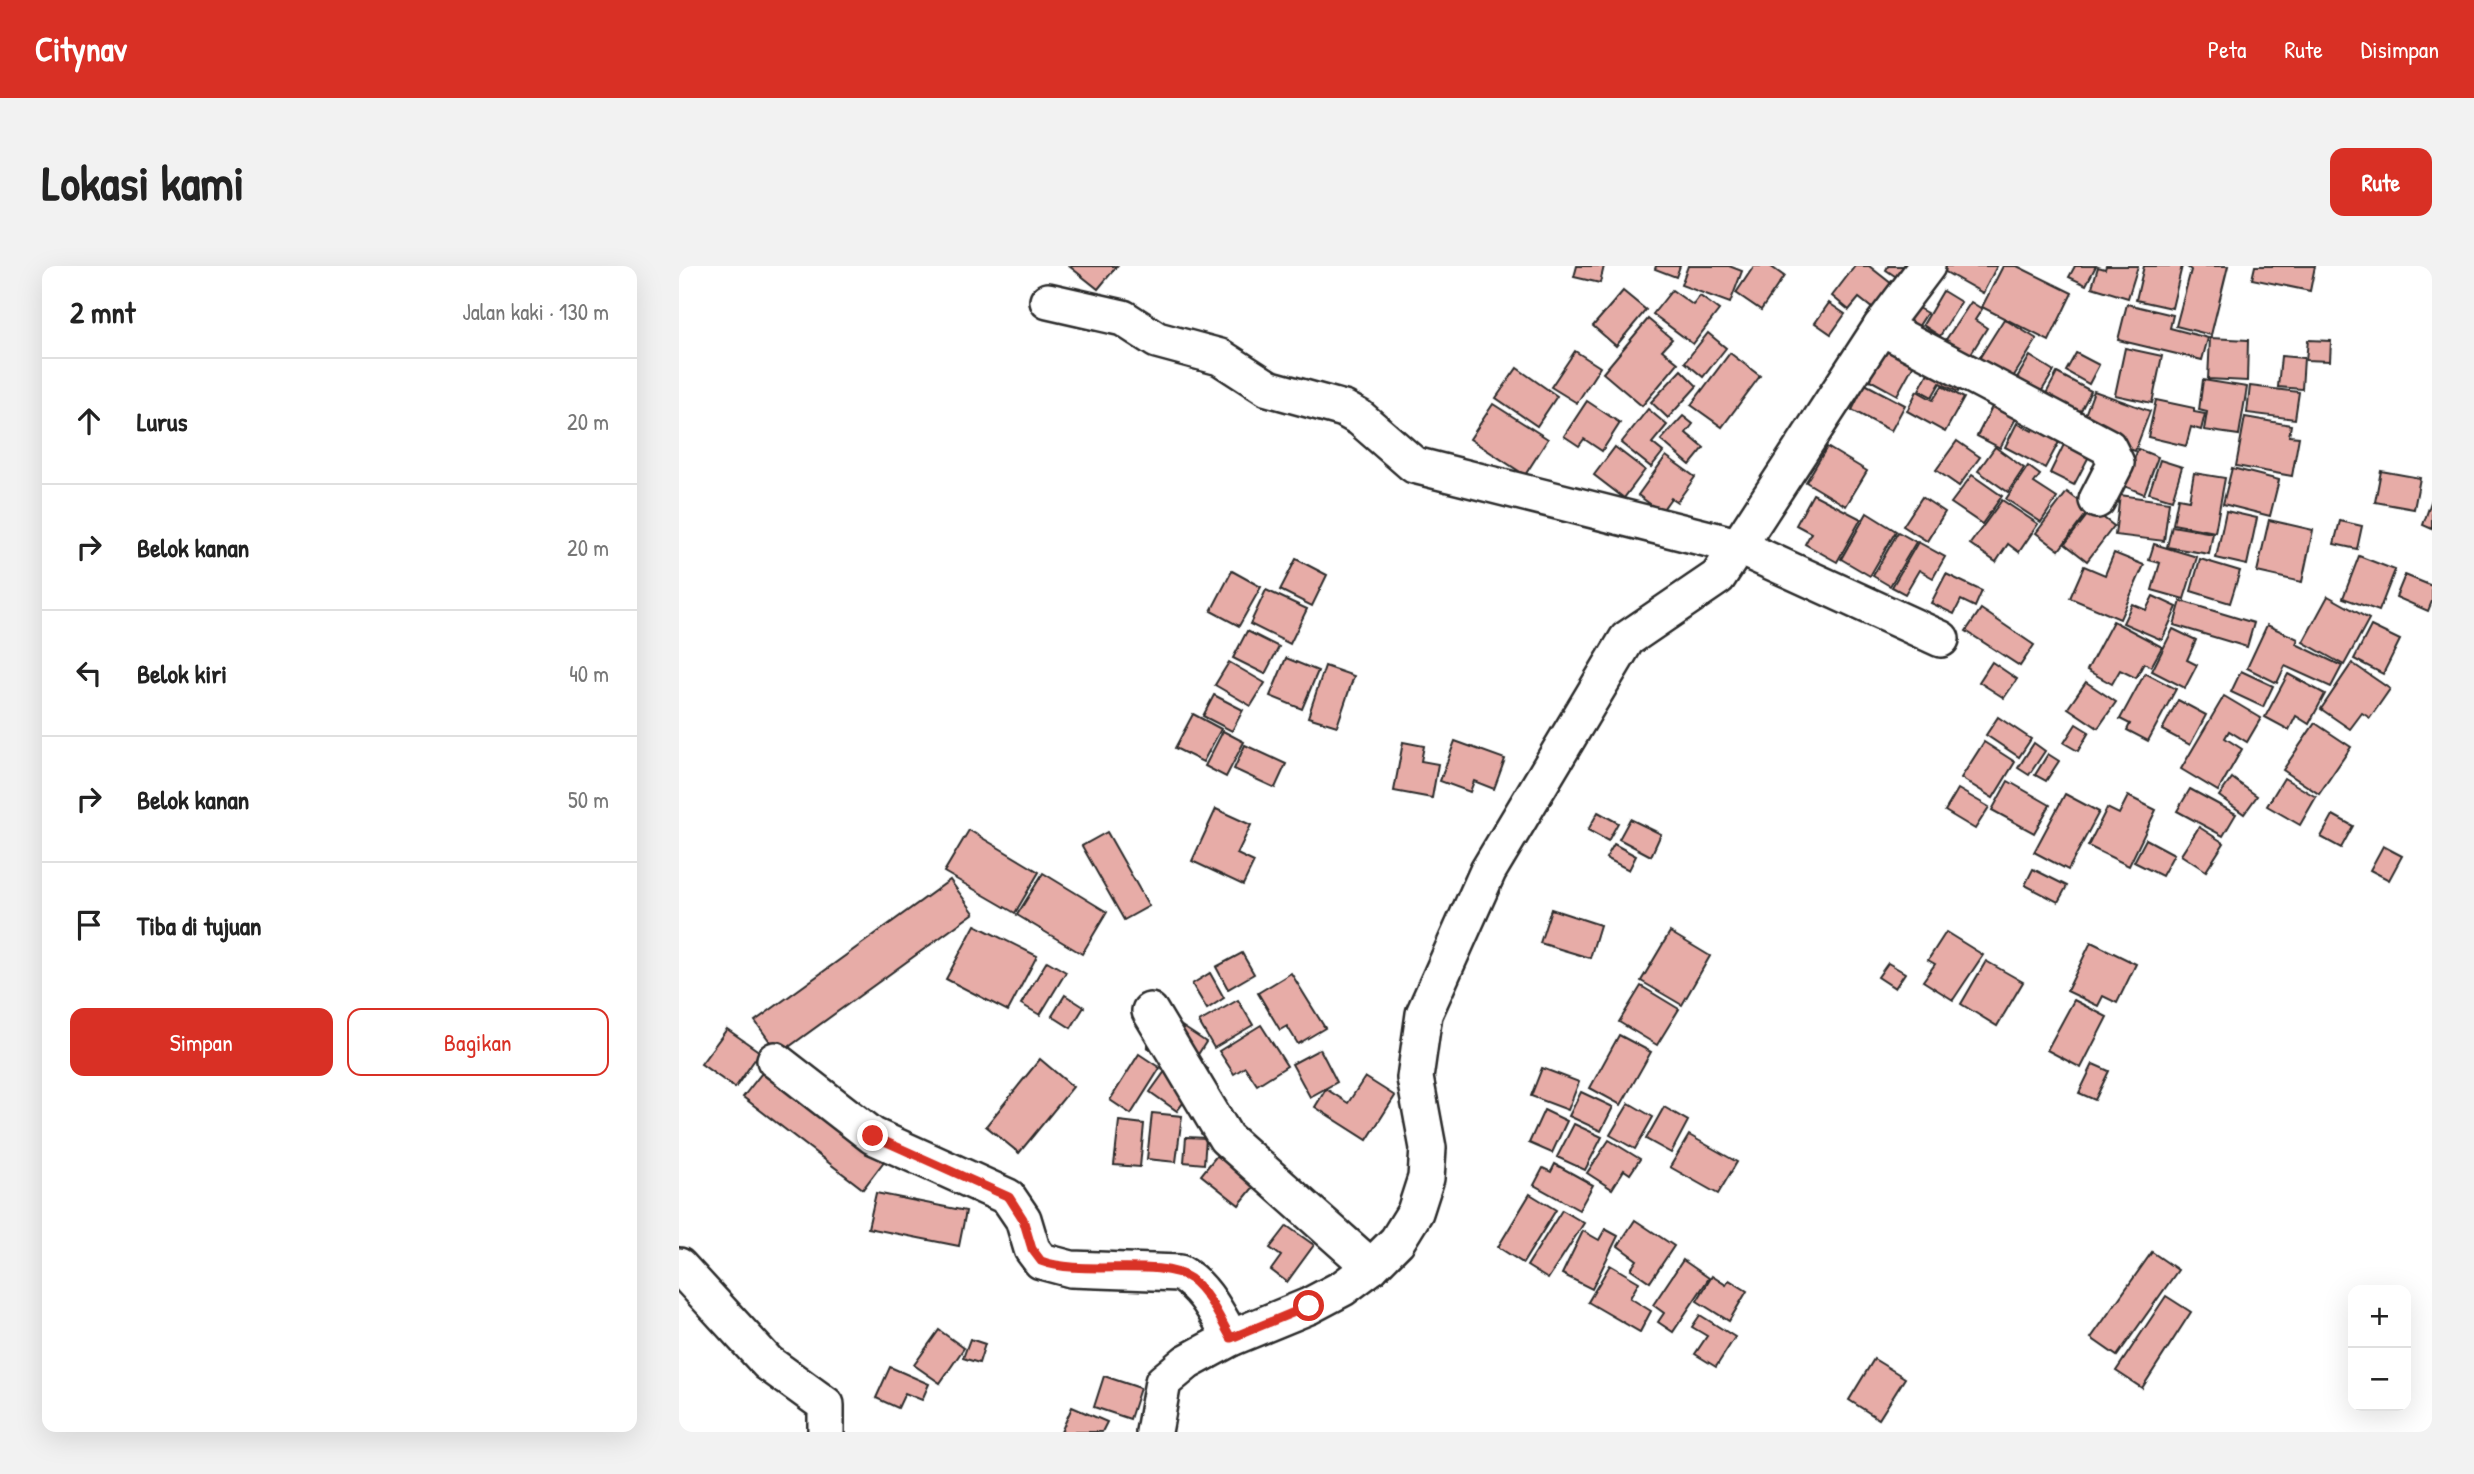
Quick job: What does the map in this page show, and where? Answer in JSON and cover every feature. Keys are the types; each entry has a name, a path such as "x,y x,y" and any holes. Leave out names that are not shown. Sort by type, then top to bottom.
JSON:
{"street":[{"path":"1154,1432 1163,1382 1187,1362 1231,1338 1309,1306 1371,1267 1397,1241 1415,1212 1426,1178 1428,1148 1415,1079 1424,1014 1488,871 1627,639 1718,577 1881,327 1927,266"},
{"path":"1048,301 1123,318 1157,340 1220,357 1268,388 1344,409 1360,418 1414,465 1737,546 1941,639"},
{"path":"1881,327 2108,447 2116,463 2097,500"},
{"path":"1150,1010 1226,1138 1371,1267"},
{"path":"775,1060 873,1136 1009,1197 1023,1219 1032,1249 1041,1261 1071,1269 1180,1273 1193,1280 1231,1338"},
{"path":"679,1266 768,1363 826,1405 826,1432"}],"building":[{"path":"1069,266 1117,266 1098,289"},
{"path":"1577,266 1604,266 1600,283 1574,277"},
{"path":"1656,266 1680,266 1676,277 1655,269"},
{"path":"1688,266 1729,266 1742,271 1730,303 1681,285"},
{"path":"1754,266 1770,266 1784,276 1761,310 1736,293"},
{"path":"1855,266 1869,266 1897,288 1878,313 1859,298 1849,310 1832,296"},
{"path":"1888,266 1915,266 1904,282 1886,270"},
{"path":"1935,266 1997,266 1983,293"},
{"path":"2003,266 2017,266 2072,293 2049,341 1982,307"},
{"path":"2075,266 2096,266 2086,285 2069,277"},
{"path":"2106,266 2138,266 2128,298 2092,287 2098,267 2105,269"},
{"path":"2144,266 2182,266 2172,308 2136,300"},
{"path":"2186,266 2228,266 2211,335 2176,326 2191,270"},
{"path":"2255,266 2315,266 2310,291 2252,279"},
{"path":"1672,290 1693,305 1700,296 1719,310 1693,344 1653,314"},
{"path":"1623,291 1646,310 1616,346 1593,326"},
{"path":"1943,291 1961,302 1940,336 1923,325"},
{"path":"1971,302 1982,309 1975,320 1987,328 1967,360 1943,344"},
{"path":"1829,303 1845,314 1831,334 1815,323"},
{"path":"1909,303 1927,313 1911,338 1893,327"},
{"path":"2127,304 2173,315 2170,328 2208,338 2202,360 2118,340"},
{"path":"1648,319 1672,339 1662,350 1678,363 1642,406 1603,373"},
{"path":"2004,319 2037,339 2005,390 1972,370"},
{"path":"1708,333 1726,348 1703,377 1685,362"},
{"path":"1882,334 1919,355 1897,395 1859,374"},
{"path":"2210,338 2248,340 2247,381 2208,379"},
{"path":"2308,340 2331,341 2330,361 2306,360"},
{"path":"2125,348 2162,356 2152,403 2115,395"},
{"path":"1575,351 1600,367 1577,403 1551,387"},
{"path":"1730,353 1760,376 1722,427 1691,405"},
{"path":"2076,353 2099,365 2089,384 2066,371"},
{"path":"2030,356 2054,371 2033,405 2009,391"},
{"path":"2281,356 2304,358 2302,389 2278,387"},
{"path":"1933,363 1965,379 1958,392 1940,383 1932,397 1919,390"},
{"path":"1517,368 1557,396 1537,426 1496,398"},
{"path":"1681,370 1697,386 1668,418 1651,402"},
{"path":"2057,373 2091,391 2074,424 2040,405"},
{"path":"2203,380 2247,387 2239,435 2204,430 2207,412 2199,410"},
{"path":"1865,384 1905,405 1891,431 1852,410"},
{"path":"1942,386 1964,398 1945,432 1907,411 1917,391 1933,400"},
{"path":"2250,386 2299,392 2295,419 2247,413"},
{"path":"2094,391 2150,411 2135,451 2079,431"},
{"path":"1997,397 2021,409 2000,448 1977,436"},
{"path":"2156,400 2194,408 2194,412 2205,414 2201,430 2191,427 2186,446 2148,437"},
{"path":"1587,401 1620,423 1602,451 1584,439 1579,446 1564,436"},
{"path":"1493,404 1548,439 1525,475 1470,439"},
{"path":"1648,409 1667,425 1652,443 1663,452 1651,467 1621,443"},
{"path":"1683,416 1693,424 1686,433 1704,448 1690,465 1661,440"},
{"path":"2245,417 2291,425 2289,436 2299,437 2292,476 2236,466"},
{"path":"2039,418 2065,431 2045,468 2005,447 2017,423 2032,431"},
{"path":"2071,430 2096,443 2074,485 2050,473"},
{"path":"1957,441 1980,457 1959,486 1936,470"},
{"path":"1615,447 1645,470 1624,498 1594,475"},
{"path":"1827,447 1867,471 1846,506 1806,482"},
{"path":"1995,447 2024,468 2008,492 1978,471"},
{"path":"2138,449 2158,457 2144,494 2124,486"},
{"path":"1666,456 1695,477 1677,502 1671,498 1661,512 1638,495"},
{"path":"2160,460 2182,467 2172,500 2149,493"},
{"path":"2028,466 2040,475 2034,483 2057,498 2041,522 2006,499"},
{"path":"2232,468 2279,480 2270,516 2223,504"},
{"path":"2381,471 2420,478 2414,509 2375,502"},
{"path":"2194,473 2225,478 2215,532 2173,524 2178,498 2189,500"},
{"path":"1972,475 2002,496 1982,524 1951,503"},
{"path":"2067,492 2090,509 2059,550 2036,533"},
{"path":"1813,494 1861,519 1837,562 1805,544 1811,533 1796,525"},
{"path":"2120,495 2169,502 2164,541 2115,535"},
{"path":"1922,497 1945,512 1927,541 1903,526"},
{"path":"2432,499 2432,529 2423,525"},
{"path":"2002,500 2038,524 2019,552 2008,544 1996,562 1970,544"},
{"path":"2092,509 2114,526 2087,561 2065,544"},
{"path":"2226,511 2257,518 2247,565 2216,558"},
{"path":"1867,513 1896,531 1870,576 1841,559"},
{"path":"2269,520 2313,530 2302,582 2257,572"},
{"path":"2340,521 2362,526 2357,549 2334,544"},
{"path":"2172,526 2213,533 2209,554 2167,547"},
{"path":"1898,532 1916,542 1890,586 1873,576"},
{"path":"1918,542 1945,557 1933,578 1919,570 1905,594 1892,587"},
{"path":"2154,544 2197,557 2184,599 2152,590 2160,563 2149,560"},
{"path":"2114,553 2144,565 2120,619 2070,598 2084,566 2105,575"},
{"path":"2359,556 2395,570 2379,611 2343,598"},
{"path":"1296,559 1327,575 1312,606 1280,590"},
{"path":"2200,559 2240,571 2230,603 2191,591"},
{"path":"1232,571 1261,587 1239,626 1211,611"},
{"path":"1946,574 1982,591 1975,607 1961,600 1954,614 1931,603"},
{"path":"2405,575 2432,586 2432,601 2428,611 2396,597"},
{"path":"1266,590 1307,609 1290,644 1250,624"},
{"path":"2153,596 2177,607 2162,640 2123,623 2132,604 2146,610"},
{"path":"2328,596 2369,619 2344,665 2303,642"},
{"path":"2181,601 2254,623 2247,647 2174,625"},
{"path":"1981,609 2034,645 2020,666 1966,631"},
{"path":"2113,621 2162,647 2151,667 2144,663 2136,678 2120,670 2112,684 2087,670"},
{"path":"2267,625 2298,639 2296,644 2342,666 2331,687 2285,666 2277,683 2247,668"},
{"path":"2371,626 2400,640 2383,674 2354,659"},
{"path":"2173,629 2196,640 2187,660 2197,665 2185,688 2152,671"},
{"path":"1247,631 1279,647 1265,674 1233,658"},
{"path":"1286,658 1318,671 1302,709 1270,696"},
{"path":"1229,662 1265,683 1251,706 1215,685"},
{"path":"1992,662 2017,679 2004,698 1979,682"},
{"path":"2352,663 2390,689 2370,718 2362,713 2350,729 2321,709"},
{"path":"1325,666 1354,676 1337,726 1308,717"},
{"path":"2241,671 2273,686 2263,707 2231,692"},
{"path":"2145,673 2176,689 2148,741 2127,730 2130,724 2120,719"},
{"path":"2288,674 2325,694 2309,724 2296,716 2289,730 2265,717"},
{"path":"2086,682 2116,702 2098,728 2068,708"},
{"path":"1214,695 1243,710 1232,731 1203,716"},
{"path":"2224,696 2261,718 2247,742 2229,731 2225,738 2242,749 2218,791 2181,769"},
{"path":"2178,700 2206,715 2190,745 2162,730"},
{"path":"1193,714 1221,729 1203,762 1175,748"},
{"path":"1998,717 2031,739 2019,757 1986,735"},
{"path":"2315,723 2351,747 2319,794 2283,770"},
{"path":"2076,724 2089,732 2078,751 2064,743"},
{"path":"1223,731 1244,742 1226,777 1205,766"},
{"path":"1455,741 1505,759 1494,789 1474,781 1470,792 1440,781"},
{"path":"1403,742 1424,746 1421,761 1438,764 1432,798 1394,791"},
{"path":"1984,742 2015,762 1993,798 1961,778"},
{"path":"2034,743 2045,751 2029,775 2018,768"},
{"path":"1245,745 1286,764 1275,788 1234,769"},
{"path":"2048,754 2059,761 2046,781 2035,775"},
{"path":"2232,778 2257,796 2244,814 2219,796"},
{"path":"2284,778 2316,797 2300,825 2267,806"},
{"path":"2008,781 2050,805 2034,833 1992,810"},
{"path":"1958,789 1989,807 1975,829 1945,811"},
{"path":"2190,789 2236,814 2223,836 2177,811"},
{"path":"2065,794 2099,812 2068,870 2034,852"},
{"path":"2128,796 2156,810 2129,866 2088,846 2107,808 2119,814"},
{"path":"1216,809 1251,825 1237,854 1254,862 1243,885 1192,861"},
{"path":"1598,812 1618,823 1608,841 1588,830"},
{"path":"2333,815 2353,826 2341,848 2321,837"},
{"path":"1630,819 1661,834 1651,856 1619,839"},
{"path":"2199,827 2224,843 2206,871 2181,855"},
{"path":"969,830 1039,872 1015,913 944,872"},
{"path":"1107,832 1149,906 1124,920 1082,846"},
{"path":"2146,839 2174,854 2162,876 2134,862"},
{"path":"1614,844 1636,856 1629,870 1606,858"},
{"path":"2383,846 2402,856 2389,880 2370,870"},
{"path":"2033,869 2067,886 2058,902 2025,885"},
{"path":"1043,873 1107,912 1082,954 1017,915"},
{"path":"950,880 974,913 779,1054 755,1021"},
{"path":"1551,909 1600,925 1590,958 1540,943"},
{"path":"975,925 1037,956 1008,1011 946,979"},
{"path":"1670,932 1710,956 1682,1005 1641,981"},
{"path":"1946,932 1983,955 1953,1000 1923,981 1935,964 1928,960"},
{"path":"2091,942 2136,964 2117,1003 2103,996 2098,1006 2067,991"},
{"path":"1242,953 1254,974 1228,989 1216,967"},
{"path":"1047,961 1066,972 1040,1015 1021,1004"},
{"path":"1986,961 2023,982 1997,1026 1961,1004"},
{"path":"1888,963 1905,973 1895,988 1878,977"},
{"path":"1210,973 1224,998 1207,1009 1192,984"},
{"path":"1291,973 1325,1028 1298,1044 1287,1026 1280,1030 1258,993"},
{"path":"1641,986 1679,1009 1657,1045 1619,1022"},
{"path":"1065,995 1084,1007 1071,1028 1052,1016"},
{"path":"1238,1000 1253,1025 1214,1048 1199,1022"},
{"path":"2074,1000 2107,1017 2081,1068 2047,1050"},
{"path":"1168,1017 1206,1042 1197,1056 1167,1060 1147,1047"},
{"path":"1261,1025 1287,1066 1257,1085 1245,1067 1234,1074 1219,1051"},
{"path":"727,1029 760,1052 735,1088 701,1064"},
{"path":"1619,1035 1651,1052 1621,1105 1590,1088"},
{"path":"1181,1049 1208,1069 1177,1111 1150,1092"},
{"path":"1320,1049 1337,1082 1310,1097 1292,1064"},
{"path":"1139,1054 1160,1068 1131,1114 1110,1100"},
{"path":"1040,1059 1073,1087 1019,1153 986,1126"},
{"path":"769,1064 888,1156 863,1189 743,1097"},
{"path":"2093,1064 2109,1071 2095,1100 2079,1093"},
{"path":"1542,1068 1579,1082 1568,1110 1531,1096"},
{"path":"1365,1077 1395,1096 1367,1140 1315,1107 1326,1089 1348,1103"},
{"path":"1581,1092 1613,1107 1601,1131 1569,1116"},
{"path":"1629,1103 1653,1117 1635,1149 1610,1135"},
{"path":"1664,1107 1688,1121 1671,1153 1646,1139"},
{"path":"1544,1110 1567,1121 1552,1153 1529,1143"},
{"path":"1152,1113 1182,1116 1176,1162 1147,1159"},
{"path":"1119,1121 1144,1124 1140,1167 1114,1165"},
{"path":"1574,1124 1602,1137 1585,1170 1557,1157"},
{"path":"1689,1135 1737,1162 1718,1194 1670,1167"},
{"path":"1186,1137 1206,1138 1204,1164 1184,1162"},
{"path":"1609,1140 1640,1159 1630,1174 1624,1170 1612,1189 1587,1173"},
{"path":"1222,1149 1260,1179 1239,1205 1201,1175"},
{"path":"1555,1164 1593,1185 1579,1210 1534,1185 1543,1168 1551,1172"},
{"path":"876,1193 966,1211 959,1246 868,1228"},
{"path":"1530,1194 1556,1210 1523,1263 1498,1247"},
{"path":"1562,1210 1584,1223 1548,1279 1527,1266"},
{"path":"1635,1220 1674,1246 1650,1282 1631,1269 1637,1260 1618,1246"},
{"path":"1287,1226 1314,1245 1287,1282 1271,1270 1281,1256 1270,1248"},
{"path":"1605,1229 1618,1236 1592,1289 1562,1274 1583,1231 1599,1240"},
{"path":"2152,1252 2178,1270 2117,1356 2091,1338"},
{"path":"1683,1260 1709,1278 1673,1332 1658,1322 1664,1313 1653,1305"},
{"path":"1610,1265 1639,1282 1630,1298 1651,1311 1640,1332 1588,1302"},
{"path":"1712,1276 1726,1285 1729,1280 1747,1291 1729,1321 1697,1301"},
{"path":"2166,1296 2191,1312 2142,1388 2116,1371"},
{"path":"1700,1315 1735,1337 1716,1367 1695,1354 1707,1336 1692,1327"},
{"path":"939,1330 964,1348 940,1383 914,1365"},
{"path":"970,1339 985,1344 979,1363 963,1358"},
{"path":"1874,1359 1905,1378 1879,1419 1849,1400"},
{"path":"890,1367 929,1384 922,1400 905,1393 898,1408 876,1398"},
{"path":"1104,1376 1140,1388 1130,1419 1094,1407"},
{"path":"1072,1407 1107,1422 1102,1432 1061,1432"}],"route":[{"path":"873,1136 1009,1197 1023,1219 1032,1249 1041,1261 1071,1269 1168,1270 1193,1280 1231,1338 1309,1306"}]}
